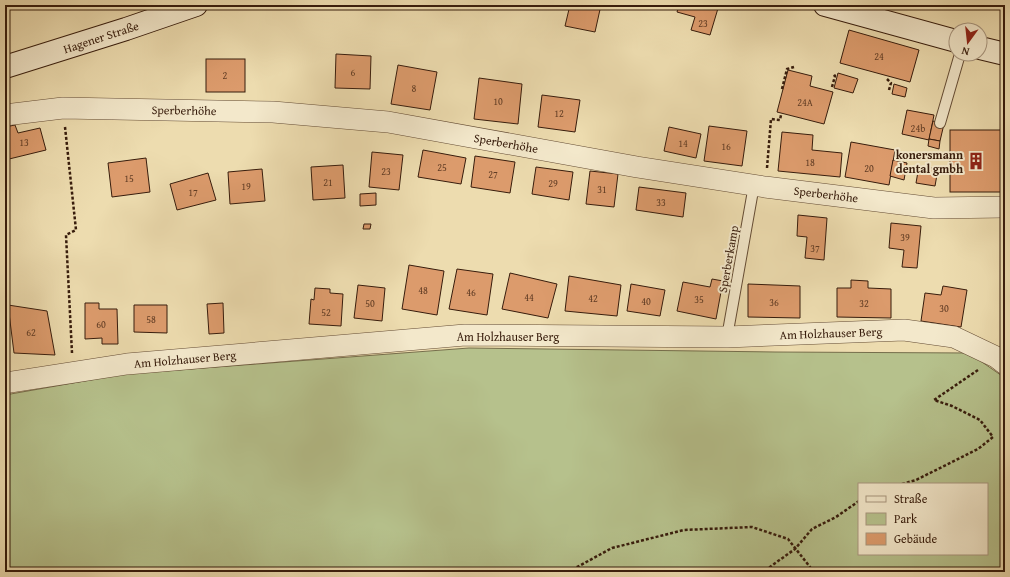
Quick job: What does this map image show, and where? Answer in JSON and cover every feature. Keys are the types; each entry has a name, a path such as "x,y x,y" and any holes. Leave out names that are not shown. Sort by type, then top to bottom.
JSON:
{"main road":[{"name":"Hagener Straße","path":"5,67 126,29 196,5"},
{"path":"825,5 948,39"},
{"path":"988,50 1005,54"}],"street":[{"name":"Sperberhöhe","path":"5,115 63,108 273,112 388,122 637,167 760,186 934,208 1005,207"},
{"name":"Am Holzhauser Berg","path":"5,383 127,364 465,335 727,337 904,330 954,337 1001,360"}],"lane":[{"path":"940,123 958,62"},
{"name":"Sperberkamp","path":"727,337 760,186"}],"path":[{"path":"782,89 787,69 794,67"},
{"path":"832,87 836,76 833,73"},
{"path":"887,79 891,83 889,90"},
{"path":"63,108 76,230 66,235 72,372"},
{"path":"760,186 771,119 780,120 781,116"},
{"path":"906,483 916,480 978,449 993,437 980,420 952,406 934,400 1001,360"},
{"path":"750,572 767,569 795,549 812,529 836,518 858,502"},
{"path":"568,572 612,548 684,530 752,527 788,539 810,568 810,572"},
{"path":"686,572 704,572"}],"green space":[{"path":"469,348 969,353 1005,378 1005,572 5,572 5,395 124,374"}],"building":[{"path":"353,5 369,5 354,8"},
{"path":"570,5 601,5 595,32 565,26"},
{"path":"651,5 667,5 666,9"},
{"path":"679,5 719,5 710,35 691,30 695,17 677,12"},
{"path":"849,30 919,50 910,82 840,63"},
{"path":"336,54 371,56 370,89 335,88"},
{"path":"206,59 245,59 245,92 206,92"},
{"path":"398,65 437,72 430,110 391,104"},
{"path":"788,70 812,76 810,86 833,92 824,124 777,112"},
{"path":"838,73 858,79 853,93 834,88"},
{"path":"479,78 522,84 518,124 474,119"},
{"path":"894,84 907,88 905,97 892,94"},
{"path":"542,95 580,100 575,132 538,127"},
{"path":"907,110 934,115 929,140 902,134"},
{"path":"933,121 944,124 940,141 929,139"},
{"path":"15,125 18,133 40,128 46,150 5,160 5,127"},
{"path":"709,126 747,131 742,166 704,161"},
{"path":"669,127 701,134 696,158 664,151"},
{"name":"konersmann dental gmbh","path":"950,130 1002,130 1002,192 950,192"},
{"path":"782,132 813,135 812,150 842,153 840,177 778,171"},
{"path":"929,139 940,141 939,149 928,146"},
{"path":"851,142 895,150 889,185 845,177"},
{"path":"423,150 466,158 461,184 418,177"},
{"path":"372,152 403,155 399,190 369,187"},
{"path":"475,156 515,162 510,193 471,187"},
{"path":"146,158 150,192 112,197 108,163"},
{"path":"893,160 907,163 904,180 890,176"},
{"path":"343,165 345,198 313,200 311,167"},
{"path":"919,166 938,169 935,186 916,183"},
{"path":"536,167 573,172 569,200 532,194"},
{"path":"262,169 265,201 230,204 228,172"},
{"path":"590,171 618,174 614,207 586,204"},
{"path":"208,173 216,200 177,210 170,184"},
{"path":"639,187 686,193 683,217 636,210"},
{"path":"376,193 376,205 360,206 360,194"},
{"path":"798,215 827,218 824,260 805,258 807,237 797,236"},
{"path":"891,223 921,226 917,268 902,267 904,250 889,248"},
{"path":"364,224 371,224 370,229 363,229"},
{"path":"409,265 444,271 437,315 402,309"},
{"path":"457,269 493,274 487,315 449,309"},
{"path":"510,273 557,284 548,318 502,309"},
{"path":"569,276 621,285 617,316 565,311"},
{"path":"712,279 723,281 716,319 677,311 683,282 710,287"},
{"path":"851,280 868,281 868,288 891,289 891,318 837,317 837,288 851,288"},
{"path":"631,284 665,290 660,316 627,311"},
{"path":"748,284 800,286 800,318 748,317"},
{"path":"358,285 385,288 382,321 354,318"},
{"path":"943,286 967,290 961,327 921,321 925,293 941,295"},
{"path":"315,288 330,289 330,293 343,294 341,326 309,324 311,299 314,300"},
{"path":"85,303 99,303 99,309 117,309 118,344 102,344 102,338 85,339"},
{"path":"223,303 224,333 209,334 207,304"},
{"path":"8,305 47,311 55,355 14,353"},
{"path":"134,305 167,305 167,333 134,332"}],"place":[{"name":"konersmann dental gmbh","path":"976,161"}]}
